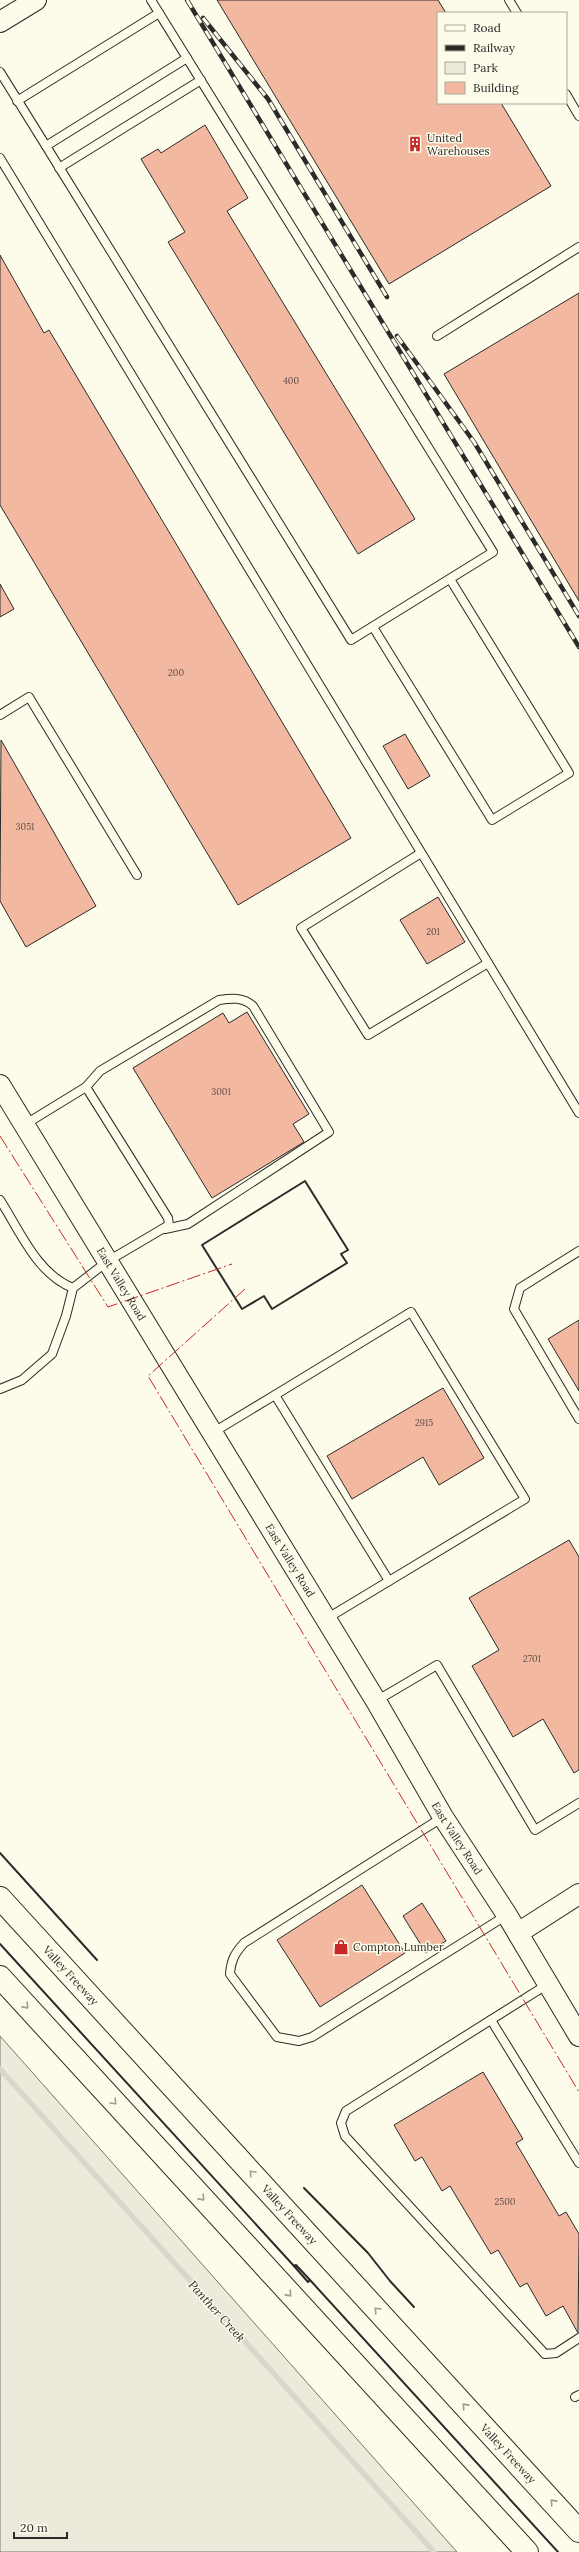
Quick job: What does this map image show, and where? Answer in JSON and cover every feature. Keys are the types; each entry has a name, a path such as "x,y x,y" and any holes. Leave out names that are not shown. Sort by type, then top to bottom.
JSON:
{"highway":[{"name":"Valley Freeway","path":"0,1898 579,2531"},
{"path":"0,1977 527,2552"}],"street":[{"path":"0,22 36,0"},
{"name":"East Valley Road","path":"0,1085 376,1701 443,1817 507,1915 579,2036"},
{"path":"518,1933 579,1894"}],"lane":[{"path":"0,72 351,640 493,552 151,0"},
{"path":"509,0 516,12"},
{"path":"18,101 160,13"},
{"path":"46,146 188,58"},
{"path":"59,168 201,80"},
{"path":"567,96 579,116"},
{"path":"1,161 579,1113"},
{"path":"437,336 579,247"},
{"path":"373,627 492,820 569,773 450,579"},
{"path":"0,715 29,697 137,875"},
{"path":"421,853 301,928 368,1035 488,963"},
{"path":"0,1389 22,1380 52,1354 66,1316 73,1288 108,1261 138,1241 165,1229 188,1224 329,1132 253,1006 246,1001 237,998 215,1002 100,1071 86,1087 24,1125"},
{"path":"86,1087 168,1218 169,1225 165,1229"},
{"path":"0,1200 39,1262 62,1284 73,1288"},
{"path":"579,1251 520,1288 514,1309 579,1419"},
{"path":"212,1433 411,1312 524,1498 326,1619"},
{"path":"275,1395 388,1581"},
{"path":"376,1701 437,1665 536,1830 579,1803"},
{"path":"443,1817 244,1943 235,1953 231,1963 230,1974 277,2037 299,2041 312,2037 507,1915"},
{"path":"548,1984 346,2111 340,2123 345,2136 545,2354 556,2353 579,2338"},
{"path":"491,2020 579,2164"}],"green space":[{"path":"0,2036 457,2552 0,2552"}],"building":[{"name":"United Warehouses","path":"217,0 438,0 445,12 437,12 437,104 502,104 551,186 389,284"},
{"path":"205,125 248,198 227,211 415,519 358,554 168,242 185,232 141,159 158,149 161,153"},
{"path":"0,255 44,333 49,330 351,838 238,905 0,505"},
{"path":"579,293 579,601 444,374"},
{"path":"0,584 14,609 0,617"},
{"path":"405,734 430,776 408,789 383,746"},
{"path":"1,740 96,906 26,947 0,901"},
{"path":"438,897 465,942 427,964 400,920"},
{"path":"247,1012 309,1114 293,1124 304,1142 212,1198 133,1068 223,1013 229,1023"},
{"path":"579,1320 579,1391 548,1339"},
{"path":"443,1388 484,1458 439,1485 423,1457 352,1499 327,1456"},
{"path":"569,1540 579,1557 579,1770 574,1773 543,1719 513,1737 472,1666 499,1650 469,1598"},
{"name":"Compton Lumber","path":"362,1885 405,1953 320,2007 277,1940"},
{"path":"422,1903 446,1941 426,1953 403,1916"},
{"path":"483,2072 523,2139 516,2143 559,2216 566,2212 579,2234 578,2333 563,2306 546,2316 527,2283 520,2287 498,2250 491,2254 450,2186 442,2191 422,2157 415,2161 394,2125"}],"waterway":[{"name":"Panther Creek","path":"0,2069 434,2552"}],"railway":[{"path":"187,0 579,647"},
{"path":"203,18 268,99 387,297"},
{"path":"397,336 474,442 579,616"}],"wall":[{"path":"305,1181 348,1250 341,1254 347,1263 272,1309 264,1296 242,1309 202,1245 305,1181"},
{"path":"0,1853 97,1960"},
{"path":"0,1944 294,2266"},
{"path":"304,2188 368,2253 390,2281 414,2307"},
{"path":"296,2265 310,2280 308,2282 294,2266 296,2265"},
{"path":"310,2280 558,2552"}],"power":[{"path":"0,1136 108,1307 232,1264"},
{"path":"245,1289 148,1376 579,2092"}],"place":[{"name":"United Warehouses","path":"415,144"},
{"name":"Compton Lumber","path":"341,1947"}]}
